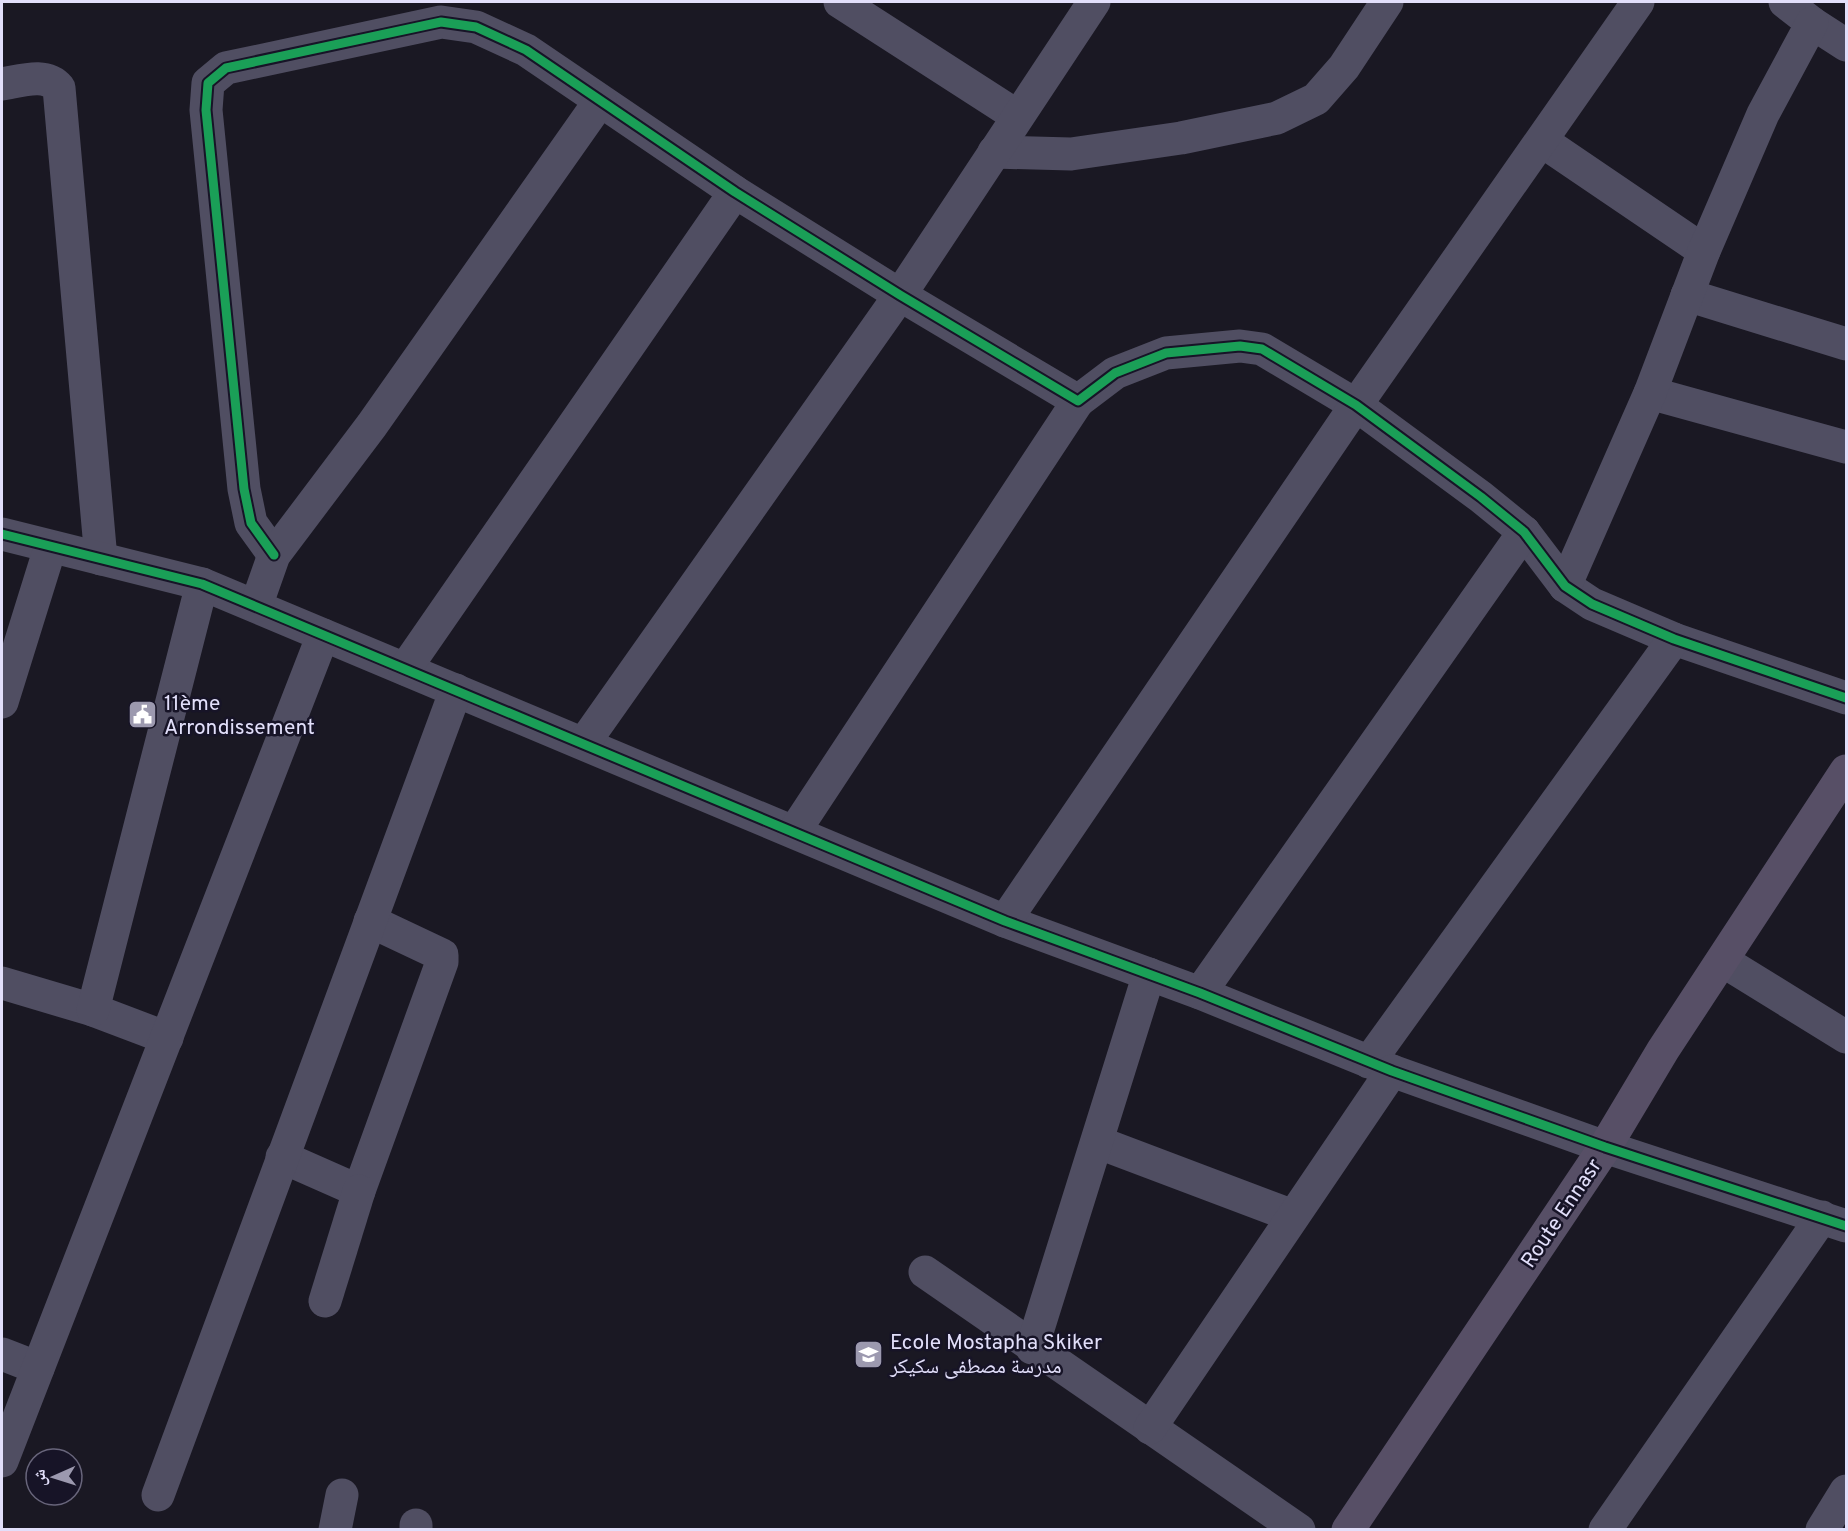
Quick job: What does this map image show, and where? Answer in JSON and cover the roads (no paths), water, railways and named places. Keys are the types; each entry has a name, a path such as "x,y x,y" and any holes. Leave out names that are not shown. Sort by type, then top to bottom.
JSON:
{"main road":[{"name":"Route Ennasr","path":"1348,1530 1605,1147 1663,1050 1846,771"}],"street":[{"path":"840,2 1017,116"},
{"path":"584,743 900,295 1094,2"},
{"path":"994,152 1071,154 1181,138 1277,118 1316,99 1344,67 1387,2"},
{"path":"1005,921 1356,405 1638,2"},
{"path":"1785,2 1846,45"},
{"path":"274,555 251,523 244,489 206,110 208,82 226,68 441,22 476,27 526,50 735,192 900,295 1078,400"},
{"path":"1565,586 1650,393 1704,251 1763,114 1812,23"},
{"path":"2,84 45,78 53,80 60,88 101,559"},
{"path":"255,606 274,555 372,425 600,101"},
{"path":"1542,141 1704,251"},
{"path":"405,669 735,192"},
{"path":"1687,295 1846,344"},
{"path":"794,832 1078,400 1116,373 1166,353 1240,346 1262,349 1356,405 1524,532 1565,586 1592,604 1674,639 1846,698"},
{"path":"1650,393 1846,447"},
{"path":"1200,993 1524,532"},
{"path":"2,534 50,548 202,584 1005,921 1200,993 1380,1066 1605,1147 1834,1221 1605,1530"},
{"path":"2,700 50,548"},
{"path":"93,1010 202,584"},
{"path":"2,1461 323,635"},
{"path":"1150,1428 1293,1216 1380,1066 1674,639"},
{"path":"158,1495 456,690"},
{"path":"325,1301 359,1191 442,962 442,955 370,921"},
{"path":"1723,961 1846,1037"},
{"path":"1032,1348 1149,974"},
{"path":"2,983 93,1010 166,1038"},
{"path":"1097,1142 1293,1216"},
{"path":"282,1157 359,1191"},
{"path":"925,1272 1032,1348 1299,1530"},
{"path":"2,1354 38,1368"},
{"path":"1822,1530 1846,1491"},
{"path":"335,1530 342,1495"}],"place":[{"name":"11ème Arrondissement","path":"143,715"},
{"name":"Ecole Mostapha Skiker مدرسة مصطفى سكيكر","path":"869,1354"}]}
